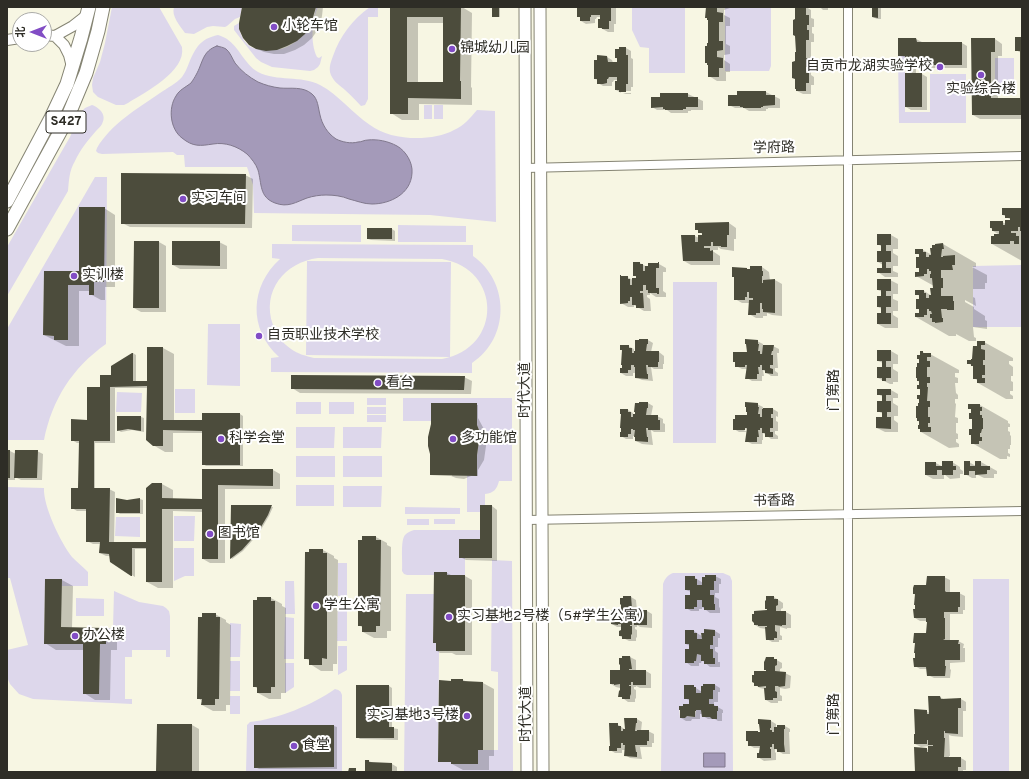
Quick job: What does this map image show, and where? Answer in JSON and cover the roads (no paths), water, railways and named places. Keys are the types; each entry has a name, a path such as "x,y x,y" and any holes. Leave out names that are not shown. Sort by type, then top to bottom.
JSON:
{"main road":[{"name":"S427","path":"7,228 66,121 86,73 103,7"},
{"name":"时代大道","path":"526,7 527,772"},
{"name":"时代大道","path":"540,7 542,772"},
{"name":"S427","path":"7,202 67,84 82,38 88,11"}],"street":[{"name":"门第路","path":"848,7 848,772"},
{"path":"52,36 55,36 73,26 88,11"},
{"path":"55,36 64,44 72,67"},
{"name":"学府路","path":"526,168 1022,156"},
{"name":"书香路","path":"527,520 1022,511"}],"place":[{"name":"小轮车馆","path":"274,27"},
{"name":"锦城幼儿园","path":"452,49"},
{"name":"自贡市龙湖实验学校","path":"940,67"},
{"name":"实验综合楼","path":"981,75"},
{"name":"实习车间","path":"183,199"},
{"name":"实训楼","path":"74,276"},
{"name":"自贡职业技术学校","path":"259,336"},
{"name":"看台","path":"378,383"},
{"name":"科学会堂","path":"221,439"},
{"name":"多功能馆","path":"453,439"},
{"name":"图书馆","path":"210,534"},
{"name":"学生公寓","path":"316,606"},
{"name":"实习基地2号楼（5#学生公寓）","path":"449,617"},
{"name":"办公楼","path":"75,636"},
{"name":"实习基地3号楼","path":"467,716"},
{"name":"食堂","path":"294,746"}]}
